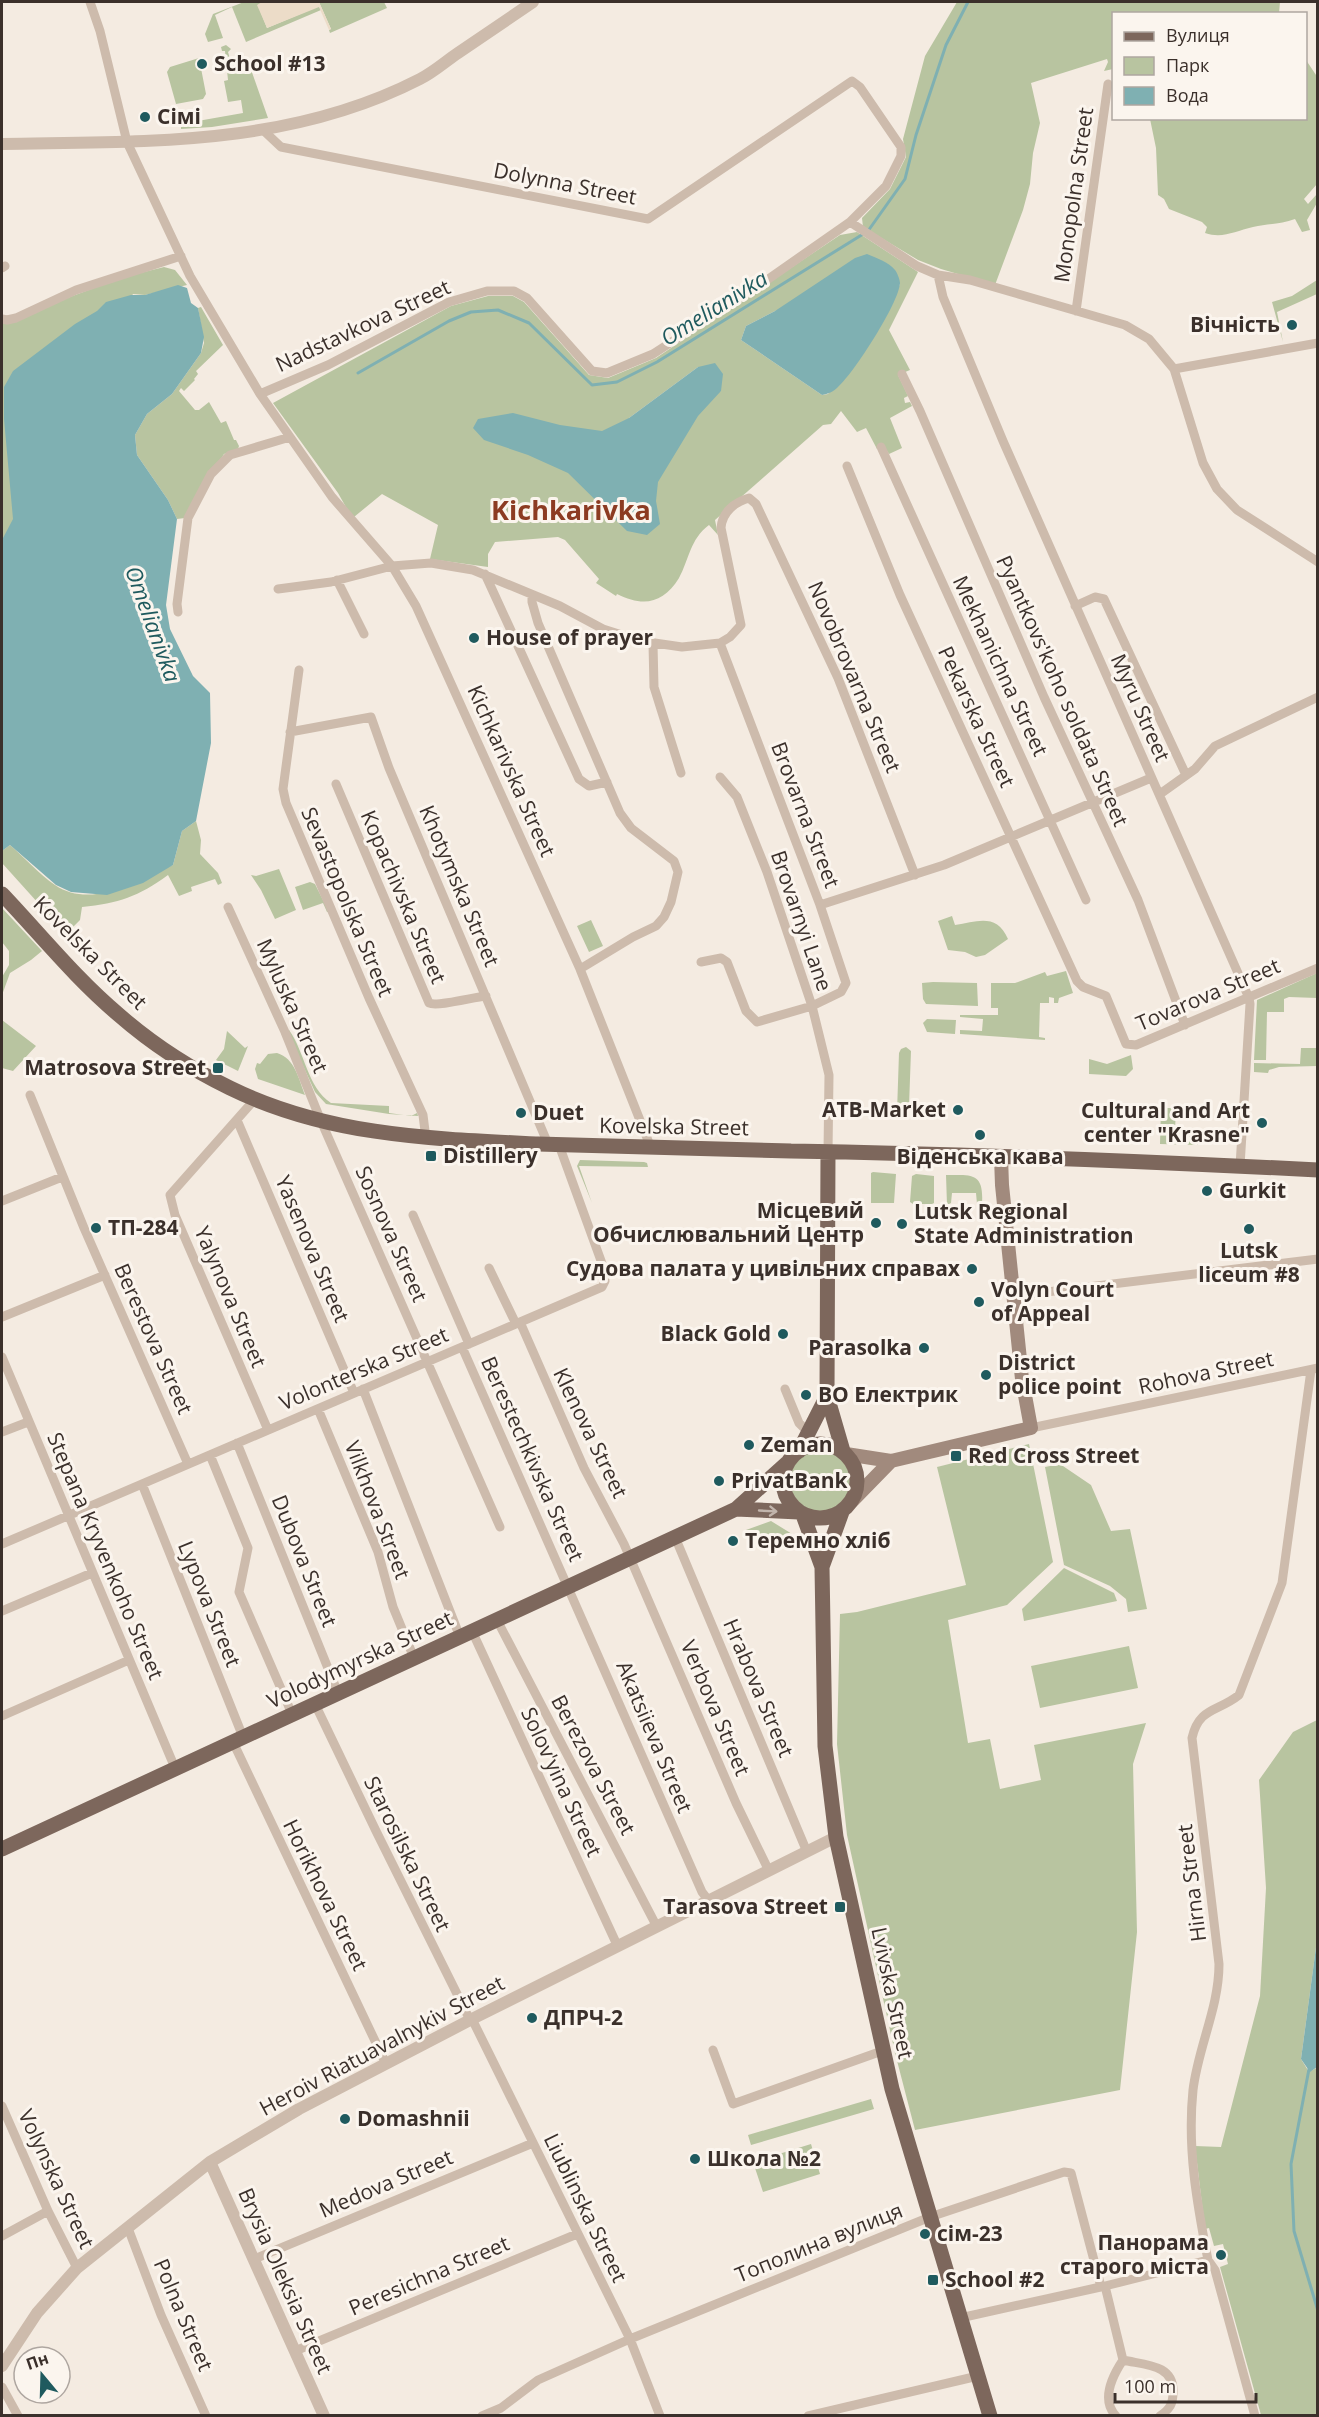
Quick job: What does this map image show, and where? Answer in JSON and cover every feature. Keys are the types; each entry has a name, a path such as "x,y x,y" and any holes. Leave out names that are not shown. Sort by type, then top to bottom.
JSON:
{"main road":[{"name":"Kovelska Street","path":"2,894 121,1017 178,1057 227,1087 321,1121 390,1135 426,1139 651,1148 1001,1157 1317,1170"},
{"path":"828,1152 827,1396 844,1452 854,1464 858,1476 853,1500"},
{"path":"798,1451 809,1445 821,1444 844,1452 891,1461 1031,1428 1022,1379 1001,1157"},
{"path":"827,1396 798,1451 788,1463 783,1476 784,1490 789,1503 801,1514 816,1519 830,1518 842,1512 891,1461"},
{"name":"Volodymyrska Street","path":"2,1849 736,1509 788,1463"},
{"name":"Volodymyrska Street","path":"736,1509 801,1514"},
{"name":"Lvivska Street","path":"822,1567 842,1512"},
{"name":"Lvivska Street","path":"801,1514 822,1567 825,1746 836,1837 882,2051 990,2415"}],"street":[{"name":"Kichkarivska Street","path":"90,2 100,31 127,141 181,256 260,394 332,497 392,566 429,632 580,969 651,1148"},
{"path":"2,144 190,139 264,131 355,107 422,78 533,2"},
{"name":"Dolynna Street","path":"264,131 281,147 648,219 852,81 860,87 901,147"},
{"name":"Monopolna Street","path":"1076,311 1108,84"},
{"name":"Nadstavkova Street","path":"260,394 328,365 449,302 488,291 514,291 527,298 592,371 607,373 653,354 764,282 850,222 886,186 901,156 901,147"},
{"name":"Monopolna Street","path":"850,222 916,266 938,276 970,280 1076,311 1132,328 1149,339 1174,369 1203,463 1217,489 1238,510 1317,562"},
{"path":"2,319 16,318 76,290 181,256"},
{"name":"Myru Street","path":"938,276 939,288 950,316 1248,998 1250,1004 1240,1166"},
{"path":"1174,369 1317,342"},
{"name":"Pyantkovsʹkoho soldata Street","path":"902,374 1150,931 1185,1025"},
{"path":"178,612 186,526 212,474 230,455 290,437"},
{"name":"Mekhanichna Street","path":"881,447 1086,900"},
{"name":"Pekarska Street","path":"847,466 900,595 1077,981"},
{"name":"Novobrovarna Street","path":"720,643 736,631 741,622 721,522 729,510 749,498 758,507 838,678 915,875"},
{"path":"278,590 337,580 392,566 431,563 485,574 569,610 603,629 653,644 682,647 720,643"},
{"path":"485,574 579,779 589,786 607,782"},
{"path":"337,580 364,634"},
{"path":"532,595 538,623 627,824 672,859 678,872 671,902 661,922 580,969"},
{"path":"1075,606 1095,597 1104,598 1186,775"},
{"name":"Brovarna Street","path":"720,643 820,904 846,983 841,992 812,1006"},
{"path":"653,644 654,687 681,773"},
{"name":"Sevastopolska Street","path":"299,670 283,789 288,812 423,1115 426,1139"},
{"path":"1160,794 1186,775 1215,746 1317,697"},
{"name":"Khotymska Street","path":"290,732 371,717 389,768 486,996 554,1144"},
{"name":"Brovarnyi Lane","path":"701,962 721,958 727,962 746,1011 757,1022 812,1006 767,872 737,797 720,777"},
{"path":"820,904 915,875 1011,838 1151,778"},
{"name":"Kopachivska Street","path":"336,784 429,1003 433,1005 486,996"},
{"name":"Myluska Street","path":"228,906 285,1032 291,1053 321,1121"},
{"name":"Tovarova Street","path":"1077,981 1083,987 1106,996 1123,1042 1128,1046 1136,1045 1185,1025 1317,968"},
{"path":"812,1006 829,1075 828,1152"},
{"name":"Berestova Street","path":"30,1095 105,1275 189,1464"},
{"name":"Yalynova Street","path":"255,1099 170,1195 175,1215 268,1430"},
{"name":"Yasenova Street","path":"237,1120 466,1634"},
{"name":"Sosnova Street","path":"321,1121 500,1527"},
{"name":"Volonterska Street","path":"2,1544 602,1287 605,1281 604,1269 554,1144"},
{"path":"2,1201 63,1177"},
{"name":"Berestechkivska Street","path":"413,1215 569,1586"},
{"path":"1014,1296 1317,1259"},
{"name":"Klenova Street","path":"489,1268 518,1323 569,1436 630,1558"},
{"path":"2,1317 105,1275"},
{"name":"Stepana Kryvenkoho Street","path":"2,1357 176,1768"},
{"name":"Rohova Street","path":"1031,1428 1314,1369"},
{"name":"Hirna Street","path":"1255,2415 1215,2270 1208,2260 1191,2163 1193,2091 1201,2051 1212,2019 1219,1986 1219,1964 1192,1737 1195,1724 1204,1713 1232,1701 1239,1695 1282,1583 1314,1369"},
{"path":"785,1389 799,1423 808,1432"},
{"name":"Vilkhova Street","path":"318,1408 378,1552 393,1607 414,1658"},
{"path":"2,1432 28,1422"},
{"name":"Dubova Street","path":"237,1443 338,1693"},
{"path":"210,1455 248,1548 239,1592 292,1714"},
{"name":"Lypova Street","path":"141,1484 238,1739"},
{"name":"Hrabova Street","path":"675,1538 807,1852"},
{"name":"Verbova Street","path":"630,1558 736,1803 769,1870"},
{"path":"2,1611 92,1573"},
{"name":"Akatsiieva Street","path":"569,1586 702,1892 709,1901"},
{"name":"Berezova Street","path":"497,1620 657,1927"},
{"name":"Solov'yina Street","path":"466,1634 618,1947"},
{"path":"2,1716 129,1660"},
{"name":"Starosilska Street","path":"315,1704 332,1743 471,2019"},
{"name":"Horikhova Street","path":"238,1739 386,2064"},
{"name":"Heroiv Riatuavalnykiv Street","path":"2,2366 37,2313 77,2268 210,2162 299,2109 471,2019 836,1837"},
{"name":"Liublinska Street","path":"471,2019 630,2339 660,2415"},
{"path":"713,2050 733,2104 882,2051"},
{"name":"Volynska Street","path":"2,2106 5,2125 77,2268"},
{"name":"Medova Street","path":"254,2259 532,2143"},
{"name":"Brysia Oleksia Street","path":"210,2162 324,2415"},
{"name":"Тополина вулиця","path":"482,2415 502,2412 538,2380 630,2339 930,2217 1064,2172 1071,2173 1103,2286"},
{"path":"2,2236 48,2211"},
{"name":"Polna Street","path":"128,2229 203,2415"},
{"name":"Peresichna Street","path":"295,2351 577,2234"},
{"path":"960,2318 1208,2260"},
{"path":"1103,2286 1123,2360 1112,2378 1109,2391 1112,2412 1116,2415"},
{"path":"1123,2360 1159,2368 1170,2377 1173,2386 1172,2402 1168,2410 1160,2415"},
{"path":"808,2415 978,2376"},
{"path":"2,2387 18,2415"}],"green space":[{"path":"244,2 264,3 258,5 267,28 319,6 321,10 246,42 232,7 215,15 223,38 208,42 205,34 213,14"},
{"path":"319,2 384,2 387,8 330,33 331,29"},
{"path":"957,2 1280,2 1279,12 1112,12 1112,69 1104,71 1107,59 1031,83 1040,123 1033,153 1030,184 1023,210 995,285 918,260 863,227 862,218 890,189 906,157 903,139 925,56"},
{"path":"226,45 231,49 228,52 231,62 236,65 248,61 268,118 212,127 181,129 181,127 193,125 192,122 243,113 241,100 228,102 224,81 228,80 225,51 222,51 221,47"},
{"path":"199,58 206,94 203,99 176,104 167,72 170,67"},
{"path":"1307,62 1318,78 1317,184 1304,199 1308,204 1317,194 1317,203 1307,220 1310,230 1302,232 1295,219 1229,234 1205,233 1207,227 1202,222 1169,209 1164,199 1158,195 1156,148 1150,120 1307,120"},
{"path":"857,232 918,272 889,330 910,370 898,375 908,396 904,398 905,403 910,402 912,406 890,418 902,448 889,454 884,446 877,449 866,428 857,432 841,411 831,424 823,425 715,520 718,535 709,525 703,531 694,543 673,587 652,601 635,601 617,594 616,596 596,583 599,579 565,540 558,537 495,542 488,554 488,567 430,559 438,525 382,494 354,517 351,516 338,493 273,403 451,306 488,296 513,296 524,302 589,375 608,378 656,358 840,235","holes":["900,284 878,330 828,394 822,395 741,340 746,326 775,311","698,367 721,391 629,418"]},
{"path":"164,267 175,270 187,285 145,295 133,294 25,468 2,580 2,322 124,277"},
{"path":"1317,280 1317,294 1277,312 1283,342 1272,302 1292,296"},
{"path":"201,307 223,345 196,371 198,374 195,380 184,391 181,388 179,391 195,410 199,410 209,402 221,423 226,421 239,446 238,449 224,454 185,518 177,519 168,500 137,455 135,435 147,414 172,394 201,353 204,343 198,308"},
{"path":"196,821 201,840 200,854 218,873 222,883 218,885 215,879 191,887 192,891 179,896 168,875 128,898 82,907 80,920 66,934 2,863 2,851 10,845 55,885 69,892 84,895 99,894 130,885 173,865 182,831"},
{"path":"279,869 296,910 275,919 251,875 256,876"},
{"path":"310,882 315,884 329,912 323,903 303,910 295,887"},
{"path":"2,908 42,951 10,973 2,995 2,977 9,965 9,951 2,942"},
{"path":"952,916 955,925 979,921 992,922 1004,931 1008,939 985,955 976,957 965,952 948,950 938,921"},
{"path":"591,920 603,946 589,952 577,926"},
{"path":"1066,971 1073,993 1059,998 1058,1003 1054,1003 1054,998 1049,997 1049,1003 1040,1003 1039,1037 1045,1040 960,1034 960,1030 982,1031 983,1019 960,1017 960,1015 998,1015 998,1008 991,1008 991,983 1015,983 1045,972 1047,976"},
{"path":"1317,973 1317,998 1289,997 1284,999 1284,1012 1267,1012 1266,1060 1254,1060 1257,1000"},
{"path":"922,983 977,983 978,1006 926,1004 923,999"},
{"path":"927,1019 956,1020 955,1034 927,1032 923,1023"},
{"path":"2,1020 36,1046 13,1071 2,1068"},
{"path":"289,1030 311,1079 331,1103 389,1106 389,1113 404,1115 389,1114 326,1104 315,1092 287,1031"},
{"path":"227,1031 245,1048 248,1046 238,1071 216,1060 224,1049"},
{"path":"906,1047 911,1051 909,1106 902,1106 901,1112 897,1112 899,1053"},
{"path":"1301,1048 1317,1048 1317,1066 1279,1067 1269,1070 1268,1073 1254,1072 1254,1063 1300,1064"},
{"path":"277,1053 292,1065 305,1095 258,1079 255,1069 257,1063 260,1064 268,1054"},
{"path":"1131,1055 1133,1069 1126,1076 1089,1074 1089,1059 1107,1064"},
{"path":"1161,1108 1176,1108 1175,1130 1198,1131 1198,1145 1160,1144"},
{"path":"580,1160 644,1162 648,1167 579,1166 592,1203 577,1166"},
{"path":"871,1173 896,1174 894,1203 871,1203"},
{"path":"916,1174 934,1176 934,1203 913,1204 910,1202 912,1176"},
{"path":"946,1175 969,1176 978,1181 981,1186 982,1204 977,1204 976,1193 952,1193 951,1203 947,1205"},
{"path":"1029,1444 1053,1562 1007,1605 948,1620 968,1743 990,1739 1000,1789 1041,1780 1034,1745 1146,1723 1133,1764 1137,1932 1120,2090 915,2130 895,2053 847,1835 837,1744 840,1614 857,1612 966,1585 937,1467"},
{"path":"814,1451 826,1451 837,1456 845,1464 850,1481 848,1493 837,1506 826,1511 814,1511 803,1506 795,1498 790,1487 790,1475 795,1464 803,1456"},
{"path":"1060,1464 1091,1485 1111,1531 1130,1529 1147,1609 1128,1612 1126,1599 1110,1586 1064,1565 1045,1467"},
{"path":"771,1521 797,1537 799,1544 763,1540 750,1535 746,1530"},
{"path":"1064,1568 1114,1593 1117,1601 1024,1621 1022,1609"},
{"path":"1129,1646 1138,1688 1040,1708 1031,1666"},
{"path":"1317,1720 1317,1940 1301,2059 1309,2072 1318,2067 1317,2415 1261,2415 1220,2267 1228,2264 1223,2244 1214,2246 1209,2228 1205,2229 1195,2146 1221,2147 1260,1996 1266,1888 1259,1780 1293,1732"},
{"path":"871,2099 874,2109 751,2145 748,2135"},
{"path":"811,2144 820,2174 763,2192 753,2162"}],"shaded area":[{"path":"262,2 319,2 331,29 329,30 319,7 267,28 257,5"}],"water":[{"path":"867,254 886,262 895,270 900,282 898,293 864,353 834,390 822,395 741,340 746,326 775,311 855,258"},
{"path":"178,285 187,288 191,303 198,308 204,337 201,353 172,394 147,414 135,435 137,455 168,500 177,519 166,605 170,629 193,676 210,693 211,743 196,821 182,831 173,865 143,883 107,895 71,892 56,885 10,845 2,851 2,540 13,519 4,419 4,387 13,371 75,324 97,311 106,302 131,295 145,295"},
{"path":"715,363 723,374 721,391 698,416 658,482 656,501 660,524 647,535 627,531 568,473 528,455 484,440 473,428 478,419 513,413 560,425 602,431 629,418 698,367"},
{"path":"1317,1940 1317,2067 1310,2072 1301,2059"}],"waterway":[{"name":"Omelianivka","path":"358,373 449,321 471,312 498,310 529,323 592,385 617,382 657,362 868,231 905,179 916,135 946,45 968,2"},
{"path":"1309,2069 1291,2164 1294,2231 1318,2311"}],"place":[{"name":"School #13","path":"202,64"},
{"name":"Сімі","path":"145,117"},
{"name":"Вічність","path":"1292,325"},
{"name":"House of prayer","path":"474,638"},
{"name":"Matrosova Street","path":"218,1068"},
{"name":"ATB-Market","path":"958,1110"},
{"name":"Duet","path":"521,1113"},
{"name":"Cultural and Art center \"Krasne\"","path":"1262,1123"},
{"name":"Віденська кава","path":"980,1135"},
{"name":"Distillery","path":"431,1156"},
{"name":"Gurkit","path":"1207,1191"},
{"name":"Місцевий Обчислювальний Центр","path":"876,1223"},
{"name":"Lutsk Regional State Administration","path":"902,1224"},
{"name":"ТП-284","path":"96,1228"},
{"name":"Lutsk liceum #8","path":"1249,1229"},
{"name":"Судова палата у цивільних справах","path":"972,1269"},
{"name":"Volyn Court of Appeal","path":"979,1302"},
{"name":"Black Gold","path":"783,1334"},
{"name":"Parasolka","path":"924,1348"},
{"name":"District police point","path":"986,1375"},
{"name":"ВО Електрик","path":"806,1395"},
{"name":"Zeman","path":"749,1445"},
{"name":"Red Cross Street","path":"956,1456"},
{"name":"PrivatBank","path":"719,1481"},
{"name":"Теремно хліб","path":"733,1541"},
{"name":"Tarasova Street","path":"840,1907"},
{"name":"ДПРЧ-2","path":"532,2018"},
{"name":"Domashnii","path":"345,2119"},
{"name":"Школа №2","path":"695,2159"},
{"name":"сім-23","path":"925,2234"},
{"name":"Панорама старого міста","path":"1221,2255"},
{"name":"School #2","path":"933,2280"}],"district":[{"name":"Kichkarivka","path":"571,511"}]}
